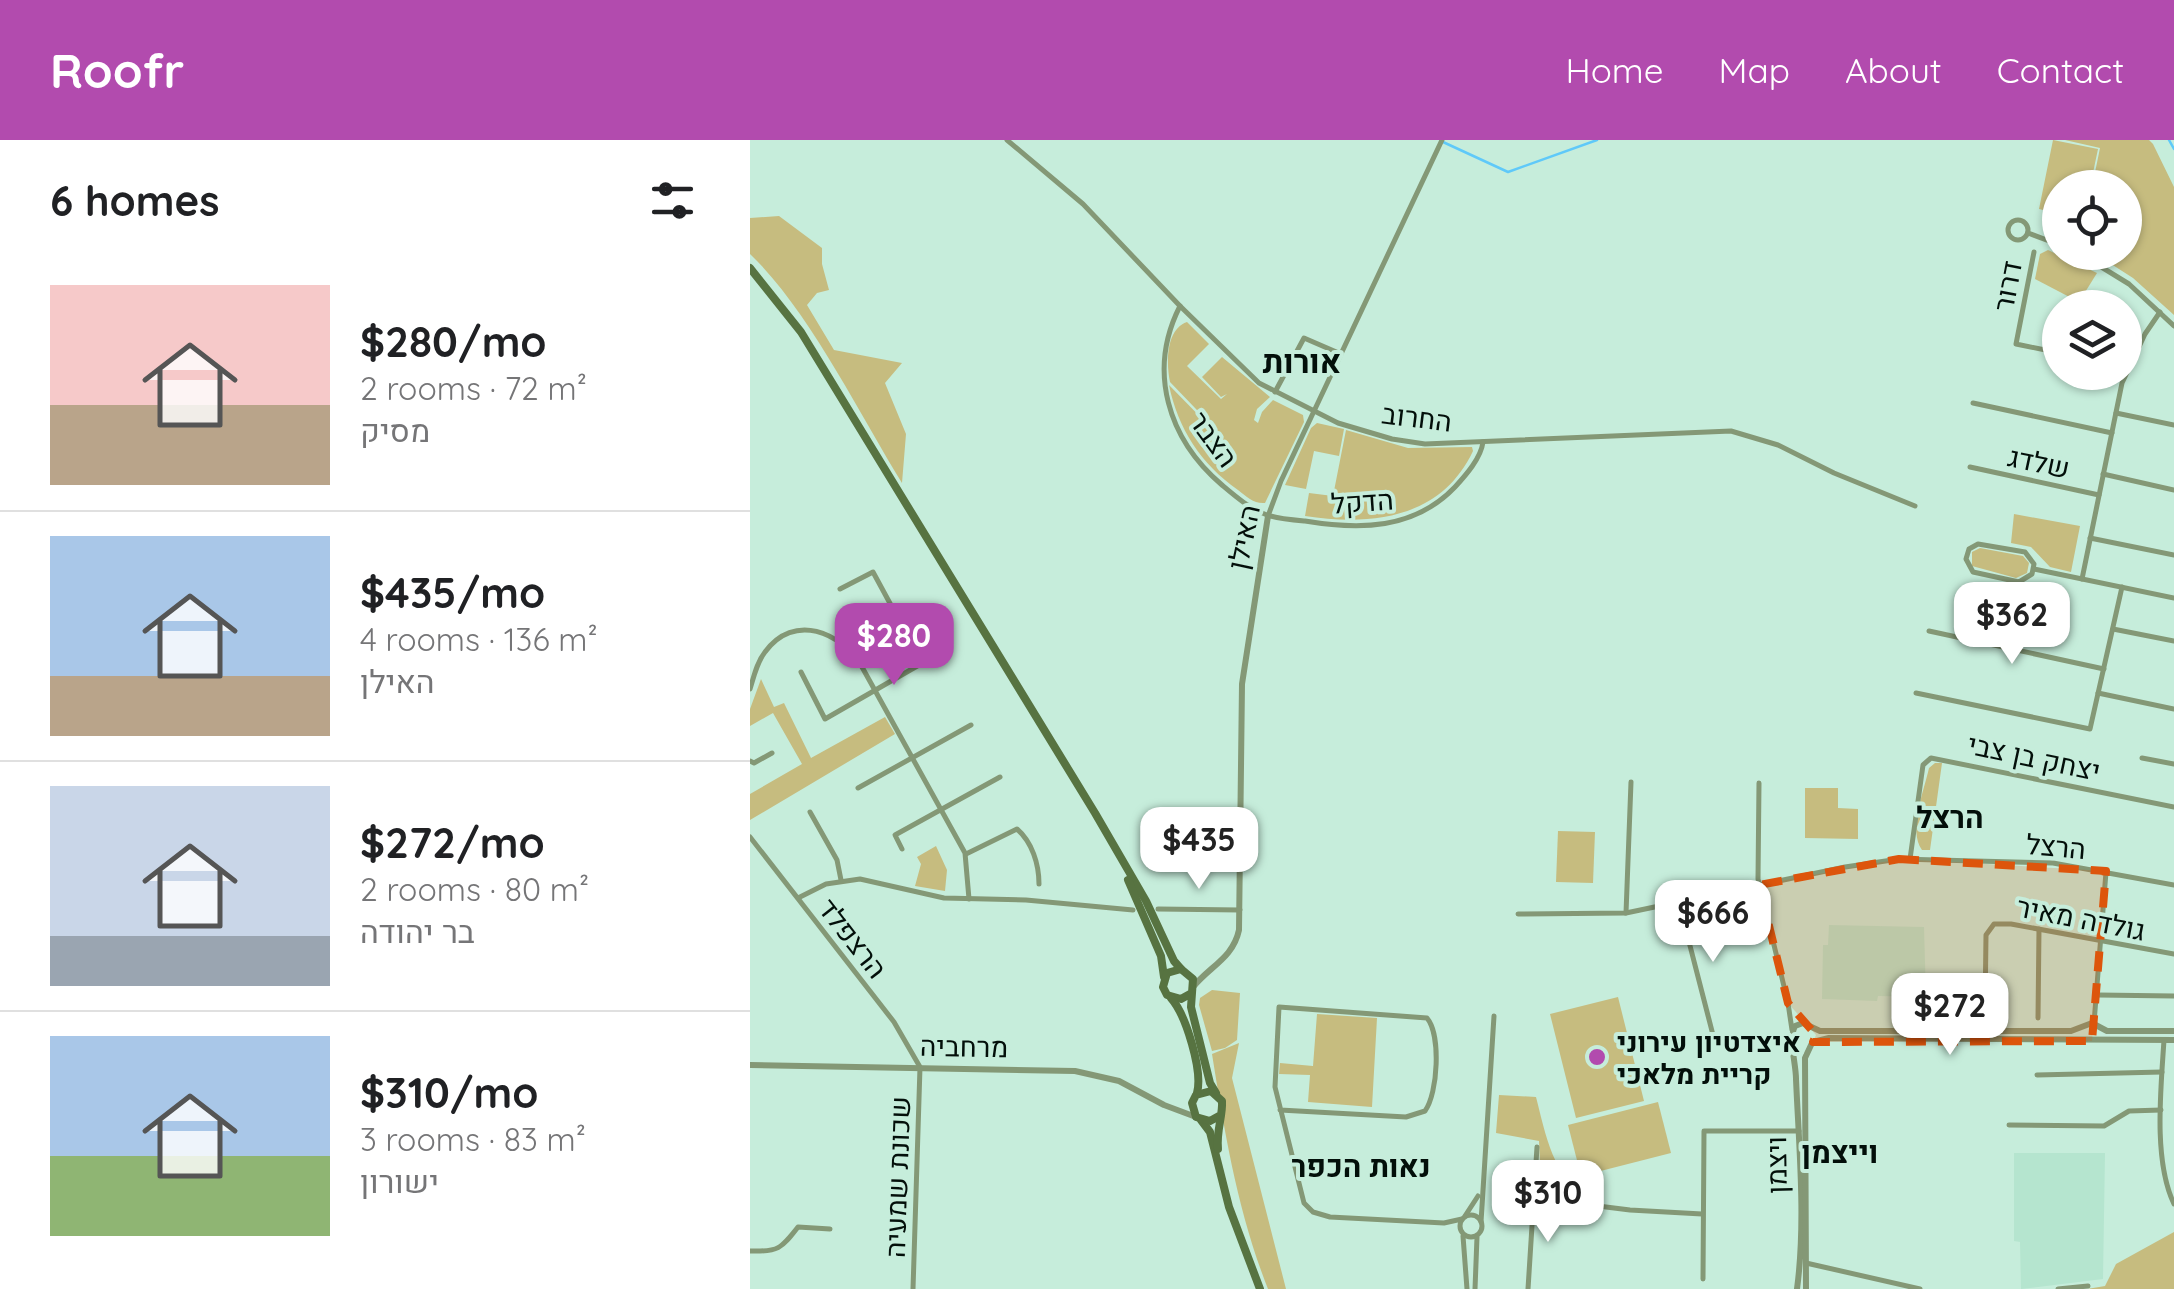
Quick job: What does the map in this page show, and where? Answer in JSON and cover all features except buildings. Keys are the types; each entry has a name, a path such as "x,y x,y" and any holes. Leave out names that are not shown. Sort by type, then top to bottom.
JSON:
{"main road":[{"path":"750,268 802,332 1146,901 1174,962 1185,971 1207,1072 1222,1101 1217,1133 1221,1173"},
{"path":"1094,813 1141,904 1161,956 1162,987 1180,1009 1198,1076 1192,1108 1210,1132 1229,1208 1260,1289"},
{"path":"1164,977 1171,970 1185,971"},
{"path":"1171,998 1181,1000 1192,991"},
{"path":"1195,1097 1206,1090 1216,1093"},
{"path":"1198,1118 1210,1121 1219,1116"}],"street":[{"name":"החרוב","path":"1007,140 1082,204 1250,375 1313,412 1403,441 1483,442 1732,431 1778,445 1915,506"},
{"name":"האילן","path":"1192,991 1235,945 1240,910 1242,684 1268,516 1442,140"},
{"path":"2021,220 2028,226 2028,233 2022,240 2015,240 2008,233 2008,226 2021,220"},
{"path":"2028,233 2042,238"},
{"name":"דרור","path":"2034,252 2016,344 2042,349"},
{"path":"2108,270 2174,326"},
{"name":"הצבר","path":"1180,306 1168,332 1163,360 1165,392 1176,428 1210,475 1237,498 1268,516"},
{"path":"2142,341 2160,312"},
{"path":"1275,392 1304,338 1340,354"},
{"path":"2082,579 2121,390"},
{"path":"1973,402 2112,434"},
{"path":"2116,413 2174,425"},
{"name":"הדקל","path":"1268,516 1344,527 1401,521 1446,496 1478,456 1483,442"},
{"name":"שלדג","path":"1970,468 2099,495"},
{"path":"2103,474 2174,490"},
{"path":"2090,538 2174,555"},
{"path":"1984,544 2025,552 2034,570 2029,578 2014,582 1978,575 1969,569 1966,559 1974,546 1984,544"},
{"path":"2034,570 2174,598"},
{"path":"801,672 826,719 919,665 918,655 873,572 840,589"},
{"path":"1916,693 2090,729 2122,588"},
{"path":"2113,629 2174,642"},
{"path":"1929,631 2104,670"},
{"path":"750,689 768,648 787,634 826,632 846,645 876,691 966,854 969,900"},
{"path":"2098,693 2174,709"},
{"path":"858,788 971,725"},
{"path":"750,760 754,763 772,753"},
{"name":"יצחק בן צבי","path":"1910,858 1923,764 1930,758 2174,806"},
{"path":"2142,758 2174,764"},
{"path":"902,849 894,835 1000,777"},
{"path":"1626,913 1631,782"},
{"name":"ויצמן","path":"1759,782 1759,884 1788,1003 1803,1131"},
{"path":"810,812 837,860 841,880"},
{"path":"966,854 1017,829 1039,866 1039,884"},
{"name":"הרצפלד","path":"750,836 894,1022 920,1067"},
{"name":"הרצל","path":"1518,914 1626,913 1845,867 1910,858 2053,863 2174,885"},
{"path":"2098,1039 2106,871"},
{"path":"798,898 841,880 860,880 930,896 1133,910"},
{"path":"1679,904 1712,1035"},
{"path":"1158,910 1240,910"},
{"name":"גולדה מאיר","path":"1984,1010 1986,935 1989,928 2002,923 2174,954"},
{"path":"2038,929 2038,1018"},
{"path":"1185,971 1210,970"},
{"path":"2098,996 2174,996"},
{"name":"ויצמן","path":"1788,1003 1807,1025"},
{"path":"1280,1110 1419,1114 1429,1106 1432,1094 1436,1039 1434,1026 1422,1016 1279,1007 1274,1078 1280,1110 1301,1195 1313,1212 1330,1216 1430,1222 1474,1216 1481,1222"},
{"path":"1476,1289 1494,1016"},
{"path":"2174,1031 2097,1026 2071,1032 1820,1031 1807,1025 1796,1026 1791,1037 1797,1046 1829,1038 2174,1040"},
{"path":"1807,1025 1815,1034 1811,1044"},
{"path":"2085,1028 2087,1039"},
{"path":"2164,1040 2164,1184 2174,1204"},
{"name":"ויצמן","path":"1806,1289 1803,1131 1805,1058 1811,1044"},
{"name":"מרחביה","path":"750,1066 1075,1071 1119,1080 1170,1108 1198,1118"},
{"name":"שכונת שמעיה","path":"913,1289 920,1067"},
{"path":"2037,1074 2162,1072"},
{"path":"1170,1108 1195,1097"},
{"path":"2009,1125 2104,1126 2128,1111 2161,1110"},
{"path":"1703,1279 1704,1131 1803,1131"},
{"path":"1528,1289 1537,1147"},
{"path":"1467,1289 1461,1232 1463,1218 1475,1204 1481,1184"},
{"path":"1534,1198 1702,1214"},
{"path":"1430,1222 1469,1237 1479,1234"},
{"path":"750,1251 770,1252 782,1247 798,1227 830,1229"},
{"path":"1804,1263 1920,1289"},
{"name":"ויצמן","path":"1798,1289 1804,1263"},
{"path":"2058,1289 2088,1286"}],"highlighted area":[{"path":"1899,859 2106,871 2092,1041 1813,1042 1816,1035 1788,1003 1759,885"}],"shaded area":[{"path":"2053,140 2098,149 2094,170 2047,170"},
{"path":"2065,140 2149,140 2174,187 2174,315 2121,270 2142,270 2142,170 2095,170 2100,148"},
{"path":"779,216 822,248 829,290 817,293 807,305 834,350 902,363 885,383 906,434 902,483 812,332 750,254 750,218"},
{"path":"2040,254 2042,270 2097,273 2086,290 2056,290 2035,279"},
{"path":"1187,322 1209,344 1187,366 1221,399 1227,394 1221,397 1202,377 1222,357 1270,397 1257,409 1254,420 1258,423 1273,400 1303,415 1304,422 1265,503 1248,497 1213,469 1178,416 1169,385 1220,434 1170,382 1171,339"},
{"path":"1317,423 1344,429 1339,456 1314,451 1306,489 1285,485 1311,428"},
{"path":"1346,430 1408,448 1472,447 1473,451 1443,491 1402,513 1355,520 1305,516 1309,493 1333,496"},
{"path":"2014,514 2080,526 2071,572 2050,567 2031,547 2011,543"},
{"path":"1980,548 2023,556 2029,563 2027,573 2016,578 1972,566 1972,552"},
{"path":"761,679 774,707 784,703 811,758 885,717 895,734 750,820 750,794 802,764 773,713 750,726 750,709"},
{"path":"1942,763 1930,850 1922,850 1916,832 1918,810 1929,768"},
{"path":"1805,788 1838,788 1838,808 1858,809 1858,839 1805,838"},
{"path":"1558,831 1595,832 1593,883 1556,882"},
{"path":"936,846 947,870 945,891 915,886 921,864 917,857"},
{"path":"1829,925 1924,927 1926,997 1878,996 1877,1001 1822,999 1823,945 1828,945"},
{"path":"1212,990 1240,993 1237,1040 1212,1051 1199,1005 1200,998"},
{"name":"איצדטיון עירוני קריית מלאכי","path":"1618,997 1644,1101 1576,1118 1550,1014"},
{"path":"1317,1014 1377,1018 1372,1107 1308,1102 1310,1075 1279,1074 1280,1063 1313,1066"},
{"path":"1239,1043 1232,1078 1286,1289 1268,1289 1248,1232 1228,1144 1212,1054"},
{"path":"1499,1095 1536,1097 1552,1154 1567,1179 1590,1198 1549,1193 1541,1188 1539,1141 1496,1133"},
{"path":"1658,1102 1671,1153 1581,1176 1568,1125"},
{"path":"2014,1153 2105,1153 2103,1279 2021,1289 2020,1242 2014,1241"},
{"path":"2174,1232 2174,1289 2087,1289 2105,1286 2116,1264"}],"waterway":[{"path":"1443,142 1508,172 1597,140"},
{"path":"2169,140 2174,149"}],"place":[{"name":"איצדטיון עירוני קריית מלאכי","path":"1597,1057"}],"district":[{"name":"אורות","path":"1302,361"},
{"name":"הרצל","path":"1950,817"},
{"name":"וייצמן","path":"1840,1152"},
{"name":"נאות הכפר","path":"1361,1166"}]}
